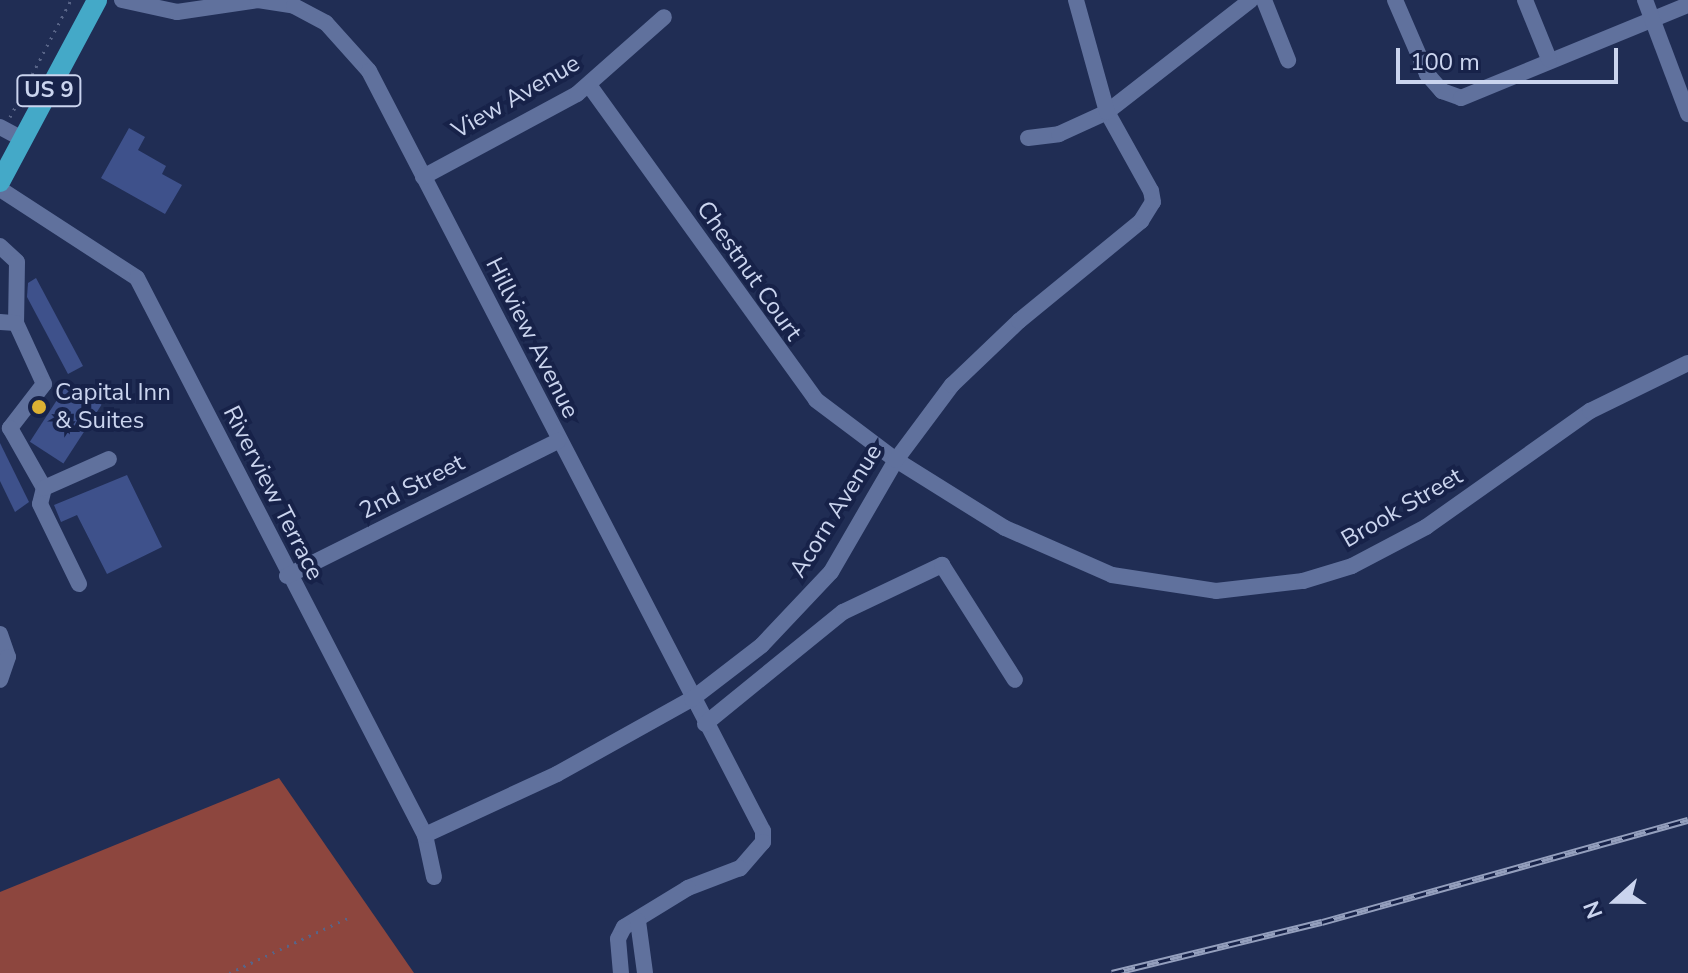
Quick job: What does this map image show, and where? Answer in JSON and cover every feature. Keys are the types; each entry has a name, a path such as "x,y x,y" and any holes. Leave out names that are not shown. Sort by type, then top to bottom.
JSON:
{"main road":[{"name":"US 9","path":"0,182 97,0"}],"street":[{"name":"Hillview Avenue","path":"122,0 177,12 274,0 315,15 369,71 764,836 740,868 688,888 638,921"},
{"path":"1076,0 1107,112"},
{"path":"1028,138 1059,134 1107,112 1251,0"},
{"path":"1264,0 1288,60"},
{"path":"1395,0 1427,74 1442,91 1461,98 1549,59 1688,5"},
{"path":"1525,0 1549,59"},
{"path":"1645,0 1688,114"},
{"name":"View Avenue","path":"423,177 589,85 664,17"},
{"name":"Chestnut Court","path":"589,85 806,389 896,460"},
{"name":"Acorn Avenue","path":"425,835 557,774 692,699 799,611 831,572 896,460 952,385 1141,221 1153,202 1107,112"},
{"path":"2,128 23,139"},
{"name":"Riverview Terrace","path":"0,189 137,278 287,576 425,835 434,877"},
{"path":"0,246 17,262 8,322 44,384 10,428 44,488 40,504 79,584"},
{"name":"Brook Street","path":"896,460 1005,528 1095,571 1216,591 1260,586 1352,566 1451,511 1590,411 1688,363"},
{"name":"2nd Street","path":"287,576 558,441"},
{"path":"44,488 109,459"},
{"path":"705,724 843,612 942,565 1015,680"},
{"path":"0,634 8,657 0,680"},
{"path":"621,973 618,939 624,927 638,921 645,973"}],"path":[{"path":"2,128 71,0"},
{"path":"229,973 350,917"}],"shaded area":[{"path":"279,778 414,973 0,973 0,892"}],"building":[{"path":"129,128 145,137 138,150 166,166 162,174 182,185 165,214 101,178"},
{"path":"36,278 83,366 68,374 27,297 28,283"},
{"path":"68,383 102,405 63,463 30,442"},
{"path":"0,443 29,502 15,512 0,481"},
{"path":"127,475 162,547 107,574 77,515 61,522 54,505"}],"railway":[{"path":"1112,973 1322,922 1688,820"}],"place":[{"name":"Capital Inn & Suites","path":"39,407"}]}
